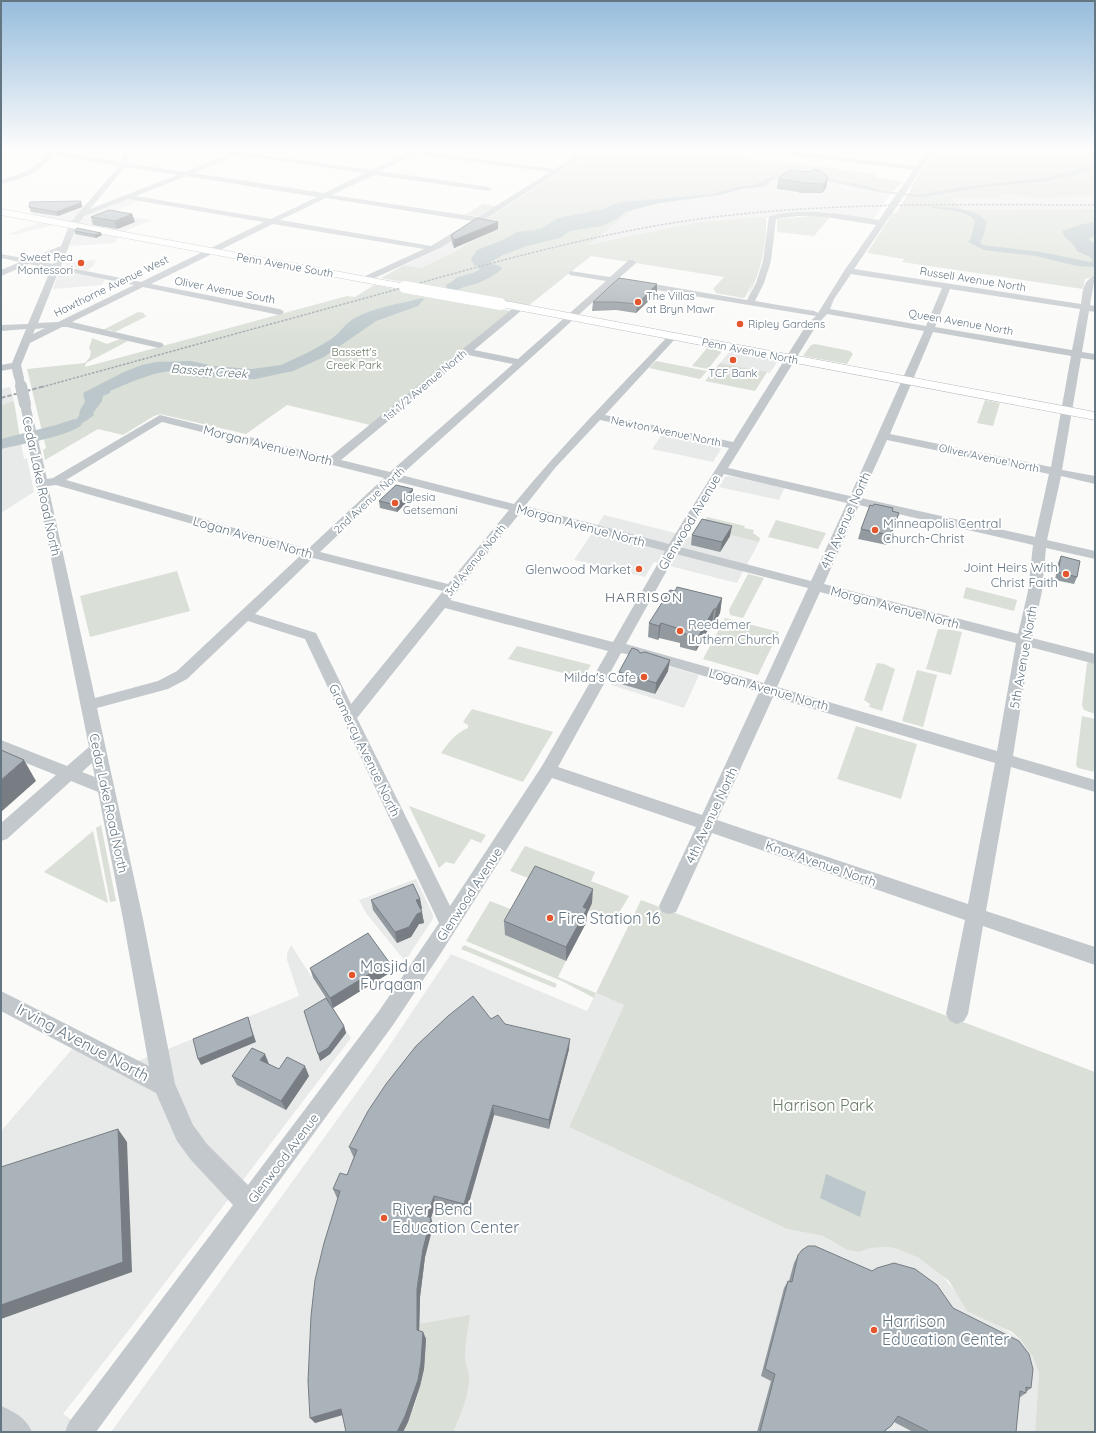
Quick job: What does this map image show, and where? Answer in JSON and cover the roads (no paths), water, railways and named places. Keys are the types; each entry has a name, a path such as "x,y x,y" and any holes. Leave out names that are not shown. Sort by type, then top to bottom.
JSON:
{"main road":[{"name":"Penn Avenue South","path":"17,215 405,287"},
{"name":"Penn Avenue North","path":"405,287 1095,416"}],"street":[{"path":"1,368 16,364 73,225 82,215"},
{"path":"234,215 432,248"},
{"name":"Hawthorne Avenue West","path":"26,341 60,323 284,215"},
{"path":"448,215 480,220"},
{"path":"370,280 432,248 488,215"},
{"path":"750,303 767,261 771,219 780,216 820,215 881,223"},
{"path":"819,313 819,307 830,299 887,215"},
{"path":"1,273 64,247"},
{"name":"Oliver Avenue South","path":"1,256 279,312"},
{"name":"2nd Avenue North","path":"89,705 163,685 182,675 392,477 632,262"},
{"name":"Russell Avenue North","path":"848,271 1090,308"},
{"name":"Queen Avenue North","path":"573,273 750,303 930,329 1095,358"},
{"name":"5th Avenue North","path":"956,1014 1004,758 1024,640 1035,591 1040,543 1056,472 1077,354 1090,308 1089,284 1091,280 1095,279"},
{"name":"4th Avenue North","path":"669,906 816,586 908,381 947,286"},
{"name":"1st 1/2 Avenue North","path":"332,462 519,308"},
{"name":"Glenwood Avenue","path":"79,1432 386,1018 450,924 548,770 672,549 734,446 812,324 812,320 819,313"},
{"path":"1,328 60,323 159,345"},
{"name":"3rd Avenue North","path":"349,717 450,589 551,466 672,336"},
{"path":"466,351 519,362"},
{"name":"Cedar Lake Road North","path":"16,364 35,454 49,482 89,705 133,919 164,1085 185,1132 199,1152 249,1204"},
{"name":"Newton Avenue North","path":"597,416 734,446"},
{"name":"Morgan Avenue North","path":"49,482 160,418 517,508 1095,659"},
{"name":"Oliver Avenue North","path":"883,436 1095,480"},
{"path":"720,470 1095,555"},
{"name":"Logan Avenue North","path":"49,482 312,554 450,589"},
{"name":"Logan Avenue North","path":"440,602 587,641 633,650 1095,786"},
{"name":"Gramercy Avenue North","path":"246,616 311,636 450,924"},
{"path":"1,746 105,788"},
{"path":"1,834 98,748"},
{"name":"Knox Avenue North","path":"548,770 1095,956"},
{"name":"Irving Avenue North","path":"1,1000 164,1085"},
{"path":"1,1420 18,1432"}],"water":[{"path":"574,215 622,215 602,226 570,231 560,238 527,246 503,255 489,263 477,266 474,265 471,259 477,250 503,240 517,232 541,229 558,218"},
{"path":"967,215 979,215 987,223 983,237 980,241 982,245 1041,252 1090,262 1093,260 1077,251 1062,231 1083,224 1095,222 1095,235 1089,240 1095,244 1095,267 1077,266 1036,256 984,250 968,242 972,235 975,221"},
{"path":"492,264 500,266 502,269 491,277 478,283 463,287 450,286 451,282 454,280 475,272 479,270 479,268"},
{"path":"422,298 424,299 418,306 376,321 324,357 293,371 255,379 236,379 218,376 208,378 192,376 213,366 252,369 281,365 330,340 350,321 361,315 378,309"},
{"path":"190,361 210,365 188,375 181,372 171,371 149,376 110,391 110,393 103,396 102,401 93,413 94,415 70,429 44,438 42,432 74,422 79,416 80,410 85,402 83,393 124,372 142,365 156,362"},
{"path":"826,1174 866,1192 860,1217 820,1198"}],"waterway":[{"name":"Bassett Creek","path":"452,287 487,272 488,267 481,263 485,257 491,252 504,247"},
{"name":"Bassett Creek","path":"1,444 62,429 74,424"}],"railway":[{"path":"42,387 500,261 611,234 685,221 737,215"},
{"path":"1,398 45,386"}],"place":[{"name":"Sweet Pea Montessori","path":"81,263"},
{"name":"The Villas at Bryn Mawr","path":"638,302"},
{"name":"Ripley Gardens","path":"740,324"},
{"name":"TCF Bank","path":"733,360"},
{"name":"Iglesia Getsemani","path":"395,503"},
{"name":"Minneapolis Central Church-Christ","path":"875,530"},
{"name":"Glenwood Market","path":"639,569"},
{"name":"Joint Heirs With Christ Faith","path":"1066,574"},
{"name":"Reedemer Luthern Church","path":"680,631"},
{"name":"Milda's Cafe","path":"644,677"},
{"name":"Fire Station 16","path":"550,918"},
{"name":"Masjid al Furqaan","path":"352,975"},
{"name":"River Bend Education Center","path":"384,1218"},
{"name":"Harrison Education Center","path":"874,1330"}],"district":[{"name":"HARRISON","path":"644,597"}],"park label":[{"name":"Bassett's Creek Park","path":"354,358"},
{"name":"Harrison Park","path":"823,1105"}]}
